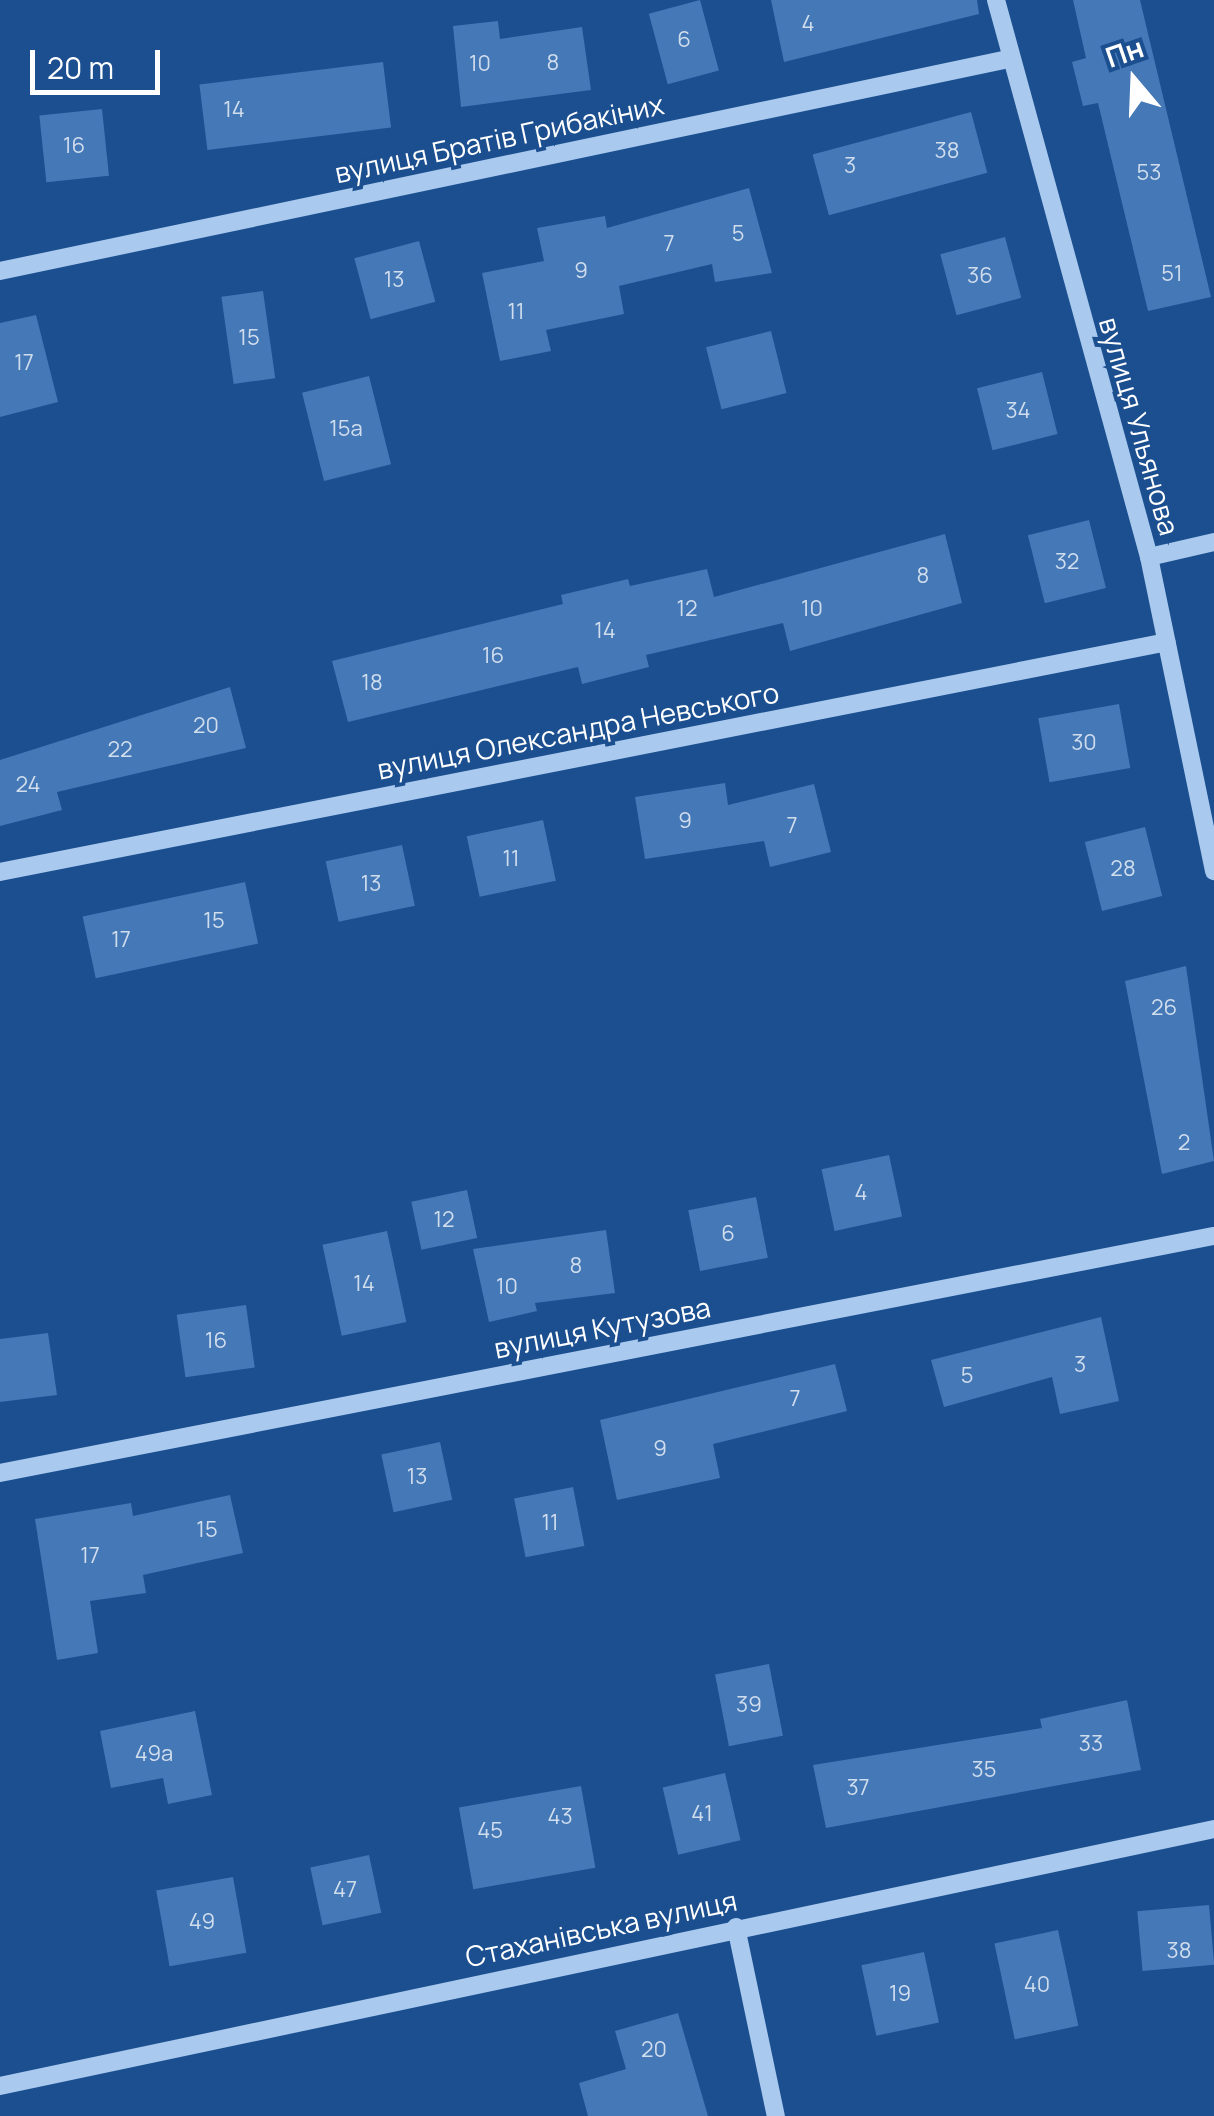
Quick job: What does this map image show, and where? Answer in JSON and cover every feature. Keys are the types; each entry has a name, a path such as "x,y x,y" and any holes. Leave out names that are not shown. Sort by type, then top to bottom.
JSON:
{"street":[{"name":"вулиця Ульянова","path":"996,0 1009,59 1148,556 1214,871"},
{"name":"вулиця Братів Грибакіних","path":"0,271 1009,59"},
{"path":"1148,556 1214,542"},
{"name":"вулиця Олександра Невського","path":"0,872 1167,642"},
{"name":"вулиця Кутузова","path":"0,1473 1214,1236"},
{"name":"Стаханівська вулиця","path":"0,2086 1214,1830"},
{"path":"736,1928 776,2116"}],"building":[{"path":"700,0 719,71 668,84 649,14"},
{"path":"771,0 977,0 979,14 784,62"},
{"path":"1073,0 1140,0 1211,297 1148,311 1098,103 1083,106 1072,62 1086,58"},
{"path":"498,21 500,39 582,27 591,90 461,107 453,26"},
{"path":"383,62 391,128 207,150 199,85"},
{"path":"102,109 109,176 46,182 39,116"},
{"path":"971,112 987,173 829,215 813,154"},
{"path":"749,188 772,273 715,282 712,264 619,286 624,314 546,330 551,351 500,361 482,273 544,261 537,228 605,216 607,228"},
{"path":"1005,237 1021,298 957,315 940,254"},
{"path":"419,241 435,302 371,319 354,258"},
{"path":"263,291 275,378 234,384 221,297"},
{"path":"36,315 58,402 0,417 0,323"},
{"path":"771,331 786,393 721,409 706,347"},
{"path":"1042,372 1057,434 992,450 977,388"},
{"path":"369,376 391,464 324,481 302,393"},
{"path":"1089,520 1106,588 1045,603 1028,535"},
{"path":"945,534 962,603 790,651 783,623 646,655 649,667 582,684 578,667 348,722 332,661 563,604 561,595 628,579 630,586 707,569 714,597"},
{"path":"230,687 246,748 57,792 62,810 0,826 0,760"},
{"path":"1119,704 1130,768 1050,782 1038,718"},
{"path":"725,783 728,805 814,784 831,852 770,867 764,841 645,859 635,797"},
{"path":"543,820 556,881 480,897 467,836"},
{"path":"1145,827 1162,896 1102,911 1085,842"},
{"path":"402,845 415,906 339,922 326,861"},
{"path":"245,882 258,944 96,978 83,917"},
{"path":"1186,966 1214,1161 1162,1174 1125,981"},
{"path":"889,1155 902,1217 835,1231 822,1169"},
{"path":"467,1190 477,1238 421,1250 411,1202"},
{"path":"756,1197 768,1258 700,1271 688,1210"},
{"path":"606,1230 615,1293 535,1303 537,1311 489,1322 473,1249"},
{"path":"387,1231 406,1322 342,1336 322,1245"},
{"path":"246,1305 255,1367 185,1377 177,1315"},
{"path":"1101,1317 1119,1401 1060,1414 1052,1377 944,1407 931,1360"},
{"path":"48,1333 57,1395 0,1402 0,1339"},
{"path":"835,1364 847,1411 713,1444 720,1478 617,1500 600,1420"},
{"path":"440,1442 452,1500 394,1512 381,1454"},
{"path":"573,1487 584,1546 526,1557 514,1498"},
{"path":"230,1495 243,1553 143,1575 146,1593 90,1601 98,1653 57,1660 35,1519 131,1503 133,1516"},
{"path":"769,1664 783,1736 729,1746 715,1674"},
{"path":"1127,1700 1141,1770 826,1828 813,1765 1042,1728 1040,1719"},
{"path":"195,1711 212,1795 168,1804 163,1778 111,1788 100,1731"},
{"path":"725,1773 741,1840 678,1855 663,1787"},
{"path":"581,1786 595,1868 473,1889 459,1808"},
{"path":"369,1855 381,1913 323,1925 310,1867"},
{"path":"233,1877 246,1953 170,1966 156,1891"},
{"path":"1209,1905 1214,1965 1143,1971 1137,1911"},
{"path":"1058,1930 1078,2026 1015,2039 994,1944"},
{"path":"924,1952 939,2022 876,2036 861,1965"},
{"path":"678,2013 708,2116 588,2116 579,2083 626,2069 615,2031"}]}
